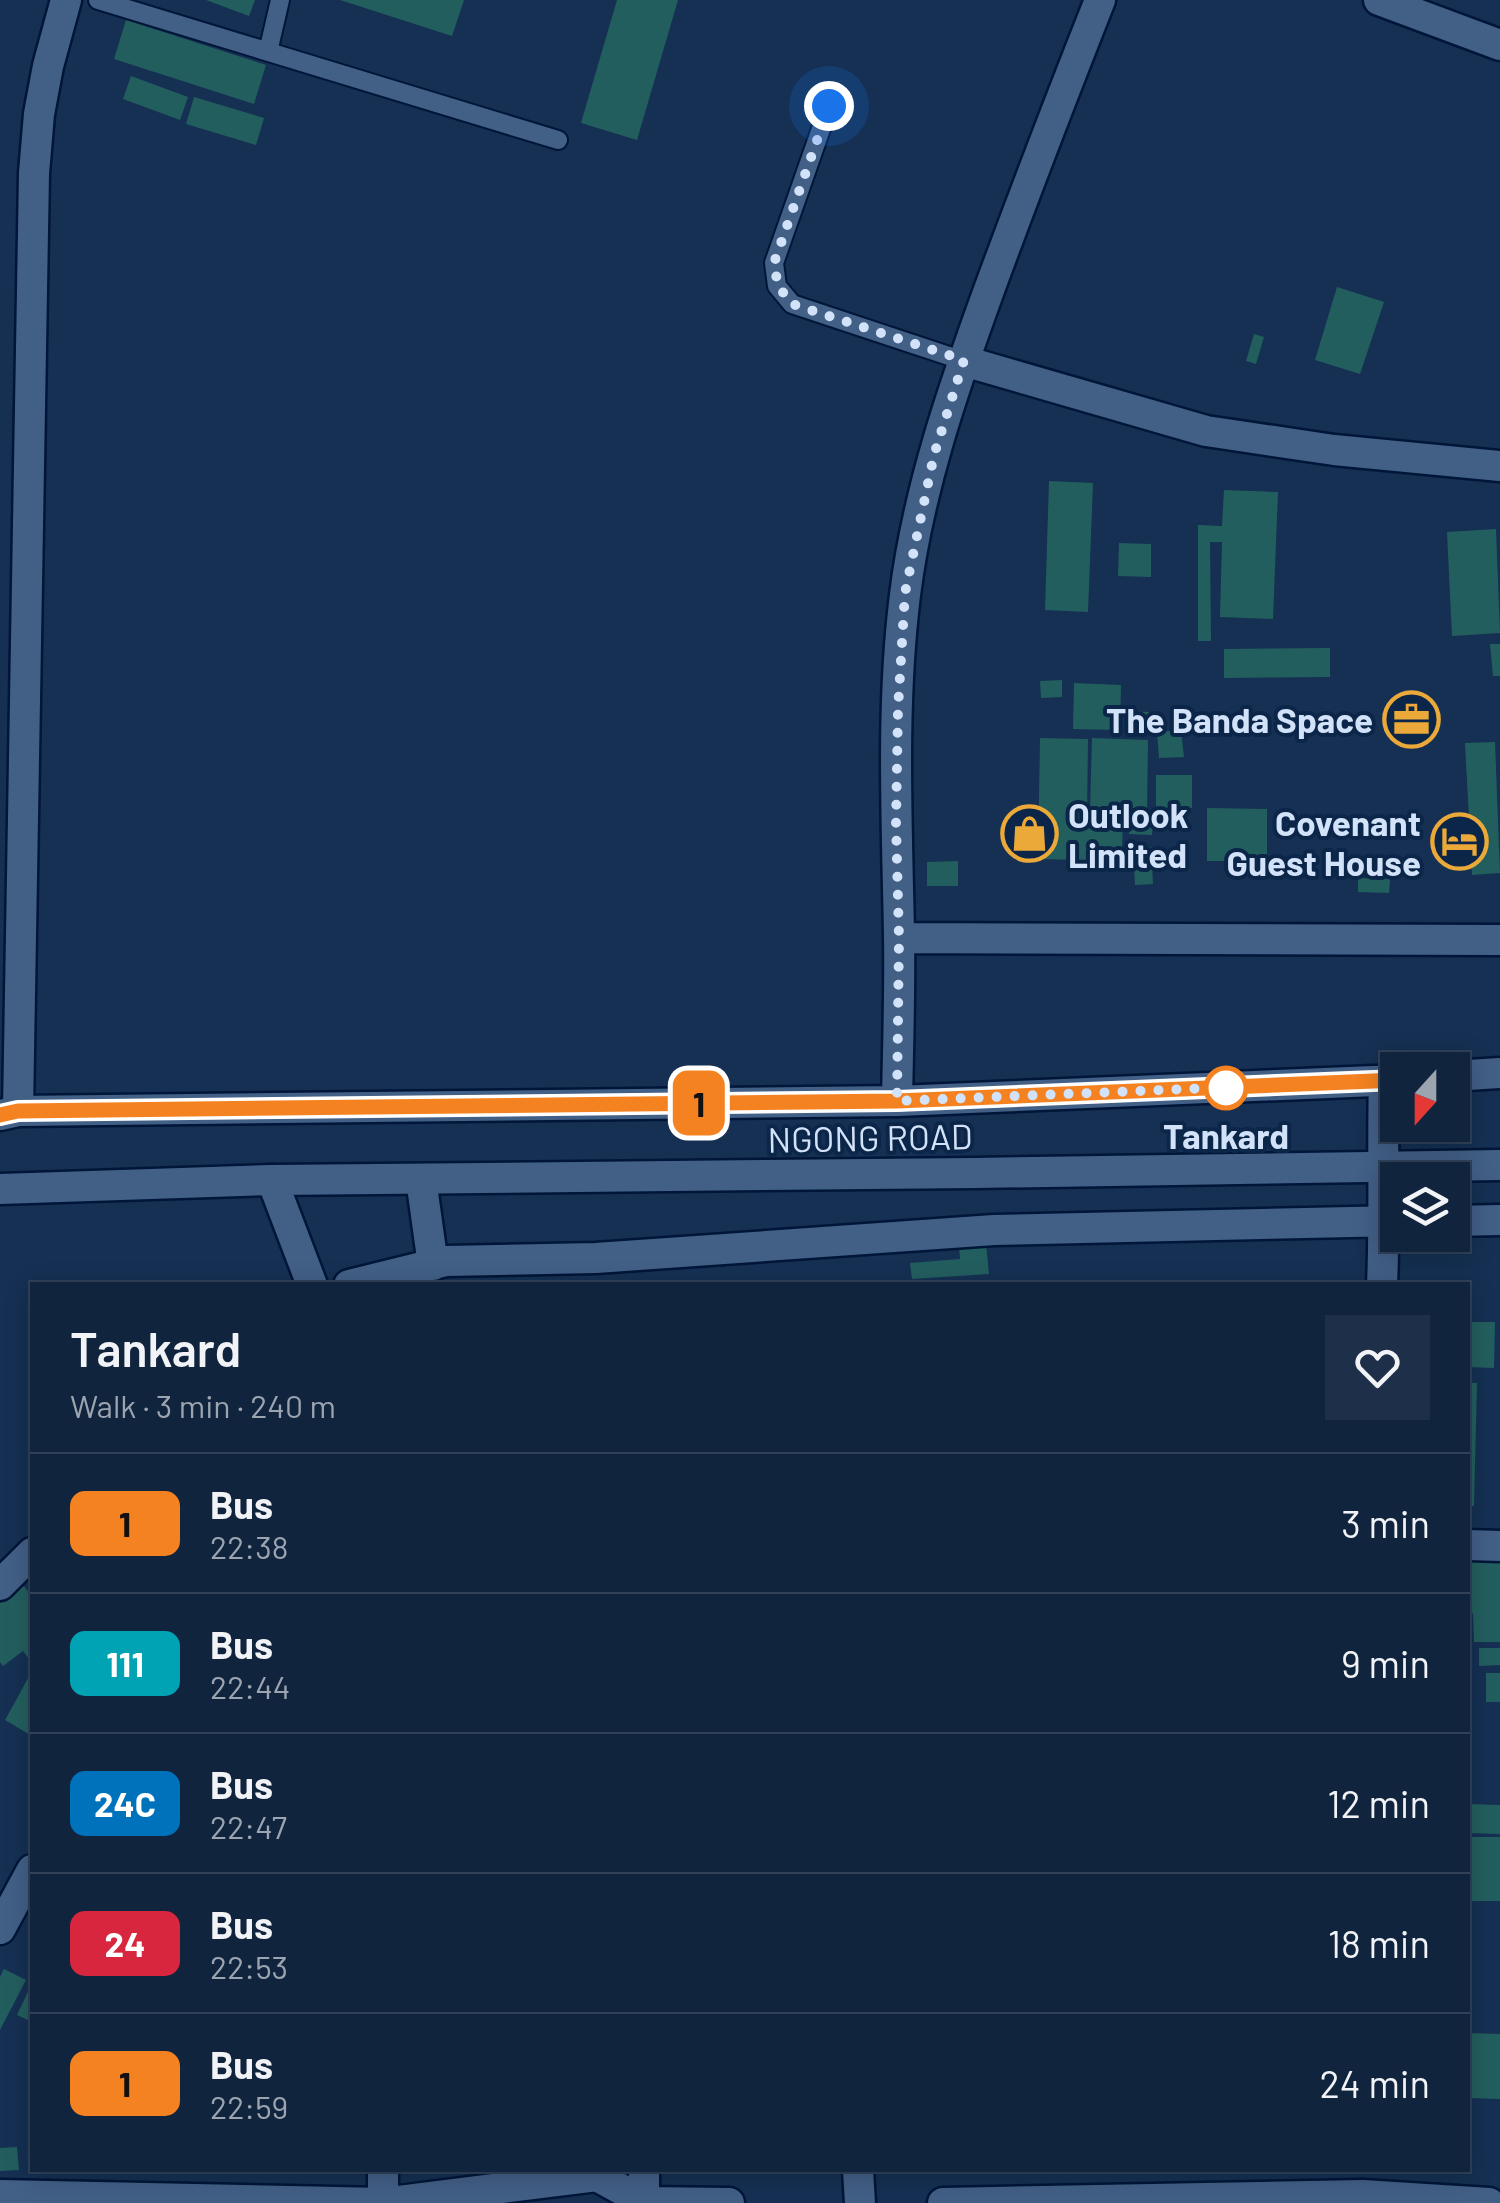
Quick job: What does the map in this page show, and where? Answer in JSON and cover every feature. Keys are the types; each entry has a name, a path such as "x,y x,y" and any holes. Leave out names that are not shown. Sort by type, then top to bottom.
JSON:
{"street":[{"path":"9,1113 34,173 38,114 66,0"},
{"path":"897,1101 898,690 905,593 934,455 964,360 1039,152 1100,0"},
{"path":"1379,0 1500,45"},
{"path":"964,360 1206,431 1334,450 1500,466"},
{"path":"899,938 1500,940"},
{"path":"1470,1075 1500,1073"},
{"name":"NGONG ROAD","path":"9,1113 897,1101 1380,1081"},
{"name":"NGONG ROAD","path":"1470,1165 1500,1164"},
{"name":"NGONG ROAD","path":"0,1188 272,1180 1380,1166"},
{"path":"422,1179 433,1265"},
{"path":"272,1180 311,1282"},
{"path":"1470,1220 1500,1220"},
{"path":"362,1282 446,1261 596,1258 994,1230 1380,1222"},
{"path":"1382,1282 1387,1252"},
{"path":"1470,1546 1500,1546"},
{"path":"0,1585 30,1555"},
{"path":"0,1929 30,1874"},
{"path":"382,2203 383,2172"},
{"path":"644,2172 644,2202"},
{"path":"858,2172 860,2203"},
{"path":"942,2203 1157,2184 1364,2189 1489,2203"},
{"path":"0,2195 382,2203 597,2190 644,2202 729,2203"}],"lane":[{"path":"98,0 558,140"},
{"path":"268,52 280,0"},
{"path":"829,106 774,263 778,286 792,304 964,360"}],"building":[{"path":"206,0 255,0 249,16"},
{"path":"340,0 464,0 452,36"},
{"path":"617,0 678,0 637,140 581,123"},
{"path":"126,20 266,65 254,104 114,59"},
{"path":"131,76 188,97 180,120 123,99"},
{"path":"194,97 264,118 256,145 186,124"},
{"path":"1337,287 1384,302 1360,374 1315,360"},
{"path":"1254,334 1264,337 1256,364 1246,361"},
{"path":"1049,481 1093,483 1088,612 1045,610"},
{"path":"1224,490 1278,492 1273,619 1220,617 1222,542 1210,542 1211,641 1198,641 1198,525 1222,526"},
{"path":"1496,529 1500,633 1452,636 1447,532"},
{"path":"1119,543 1151,544 1151,577 1118,576"},
{"path":"1490,644 1500,644 1500,676 1493,676"},
{"path":"1330,648 1330,677 1224,678 1224,649"},
{"path":"1062,680 1062,697 1041,698 1040,681"},
{"path":"1074,683 1121,685 1120,730 1073,729"},
{"path":"1127,711 1149,712 1149,732 1127,731"},
{"path":"1181,730 1184,757 1159,758 1157,732"},
{"path":"1040,738 1088,739 1087,817 1123,818 1122,850 1087,849 1086,860 1038,859"},
{"path":"1092,738 1148,740 1147,814 1090,811"},
{"path":"1495,742 1500,873 1472,875 1465,743"},
{"path":"1156,775 1192,775 1192,808 1156,809"},
{"path":"1207,808 1267,809 1267,861 1207,861"},
{"path":"1129,818 1153,819 1152,835 1129,834"},
{"path":"1133,847 1151,847 1153,884 1135,885"},
{"path":"958,861 958,886 927,886 927,862"},
{"path":"1358,878 1390,879 1389,893 1358,892"},
{"path":"986,1244 989,1274 912,1279 910,1263 960,1259 959,1246"},
{"path":"1470,1322 1495,1322 1494,1368 1470,1367"},
{"path":"1470,1383 1477,1383 1474,1506 1470,1506"},
{"path":"1470,1558 1500,1560 1500,1642 1474,1642"},
{"path":"24,1586 30,1594 30,1658 23,1651 3,1666 0,1662 0,1603"},
{"path":"1479,1648 1500,1648 1500,1665 1479,1666"},
{"path":"1486,1673 1500,1673 1500,1702 1486,1702"},
{"path":"30,1675 30,1735 5,1720"},
{"path":"1470,1804 1500,1805 1500,1834 1470,1833"},
{"path":"1470,1837 1500,1837 1500,1901 1470,1901"},
{"path":"4,1969 26,1980 0,2030 0,1977"},
{"path":"30,1987 30,2021 17,2015"},
{"path":"1470,2033 1500,2034 1500,2099 1470,2098"},
{"path":"17,2147 19,2170 0,2171 0,2148"}],"bus line":[{"name":"1","path":"0,1115 18,1111 897,1101 1380,1081"}],"place":[{"name":"The Banda Space","path":"1412,719"},
{"name":"Outlook Limited","path":"1029,834"},
{"name":"Covenant Guest House","path":"1460,842"},
{"name":"Tankard","path":"1226,1088"}],"route":[{"path":"829,106 774,263 778,286 792,304 964,360 934,455 905,593 898,671 897,1101 1234,1087 1226,1088"}]}
